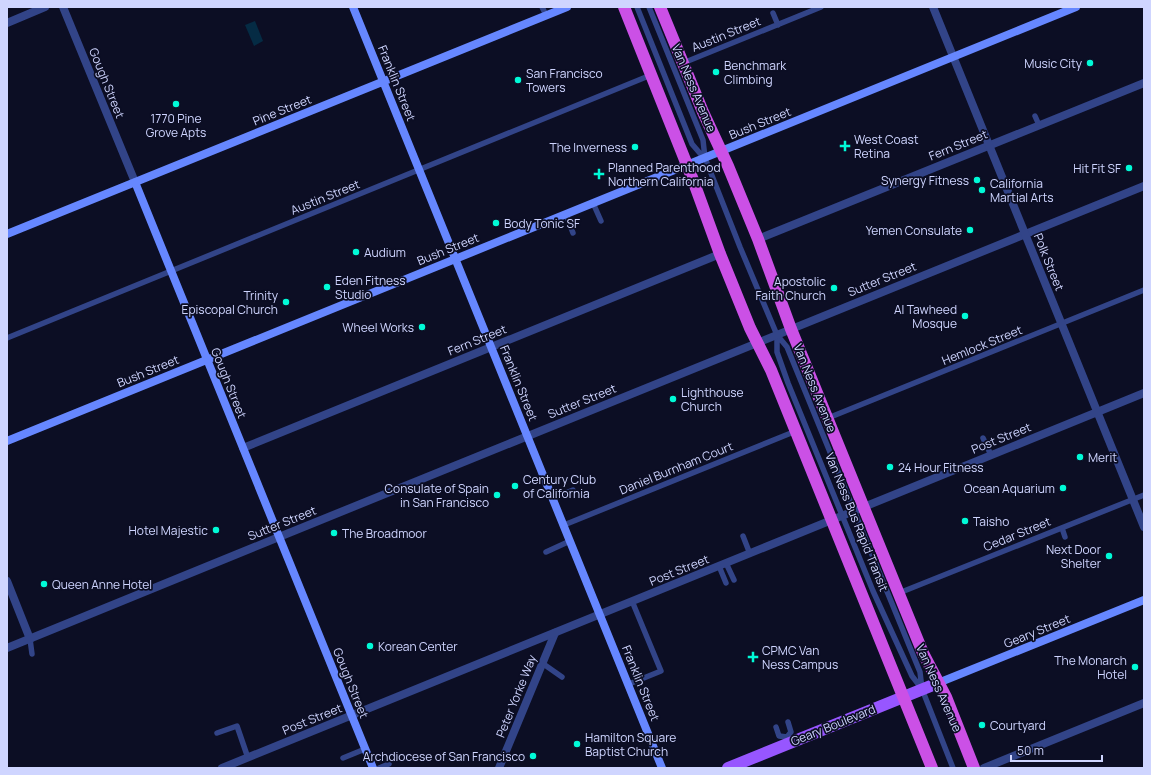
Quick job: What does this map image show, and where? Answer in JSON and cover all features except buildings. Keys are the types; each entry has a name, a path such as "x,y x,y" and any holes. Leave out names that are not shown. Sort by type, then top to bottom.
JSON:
{"highway":[{"path":"624,7 750,328 771,370 796,431 837,518 903,696 932,768"},
{"name":"Van Ness Avenue","path":"660,7 758,239 791,329 827,418 858,509 938,683 974,768"}],"main road":[{"name":"Franklin Street","path":"353,7 662,768"},
{"name":"Pine Street","path":"7,234 567,7"},
{"name":"Bush Street","path":"7,441 1076,7"},
{"name":"Gough Street","path":"135,182 373,768"},
{"name":"Geary Street","path":"938,683 1144,600"},
{"name":"Geary Boulevard","path":"728,768 788,740 938,683"}],"street":[{"path":"7,22 45,7"},
{"name":"Gough Street","path":"64,7 135,182"},
{"name":"Polk Street","path":"933,7 1144,527"},
{"name":"Fern Street","path":"758,239 1144,83"},
{"name":"Sutter Street","path":"7,648 1144,186"},
{"name":"Fern Street","path":"243,448 720,254"},
{"name":"Post Street","path":"222,768 1144,393"},
{"path":"7,581 30,639"},
{"name":"Peter Yorke Way","path":"499,768 555,633"},
{"path":"984,768 1144,703"}],"lane":[{"path":"542,7 546,16"},
{"name":"Van Ness Bus Rapid Transit","path":"637,7 692,144 704,158 776,335 787,347 858,509 920,672 922,689 953,768"},
{"name":"Van Ness Bus Rapid Transit","path":"649,7 703,140 704,158"},
{"name":"Austin Street","path":"683,63 821,7"},
{"path":"773,13 778,24"},
{"name":"Austin Street","path":"7,338 420,170 651,74"},
{"path":"1035,116 1039,125"},
{"path":"593,203 601,221"},
{"path":"566,214 573,233"},
{"name":"Hemlock Street","path":"827,418 1062,325 1144,290"},
{"name":"Van Ness Bus Rapid Transit","path":"776,335 776,352 837,518 873,591 912,676 922,689"},
{"name":"Daniel Burnham Court","path":"564,525 796,431"},
{"path":"983,438 991,455"},
{"path":"553,498 573,490"},
{"name":"Cedar Street","path":"898,594 1144,495"},
{"path":"1062,528 1065,537"},
{"path":"743,536 750,554"},
{"path":"546,552 570,541"},
{"path":"722,565 734,580"},
{"path":"722,565 726,583"},
{"path":"629,684 661,671 632,601"},
{"path":"30,639 32,654"},
{"path":"542,663 562,677"},
{"path":"776,727 779,736 788,740 792,732 788,722"},
{"path":"217,733 237,726 248,758"},
{"path":"343,758 365,749"},
{"path":"379,768 389,764"}],"water":[{"path":"255,21 263,41 254,46 245,25"}],"place":[{"name":"Music City","path":"1090,63"},
{"name":"Benchmark Climbing","path":"716,72"},
{"name":"San Francisco Towers","path":"518,80"},
{"name":"1770 Pine Grove Apts","path":"176,104"},
{"name":"West Coast Retina","path":"845,146"},
{"name":"The Inverness","path":"635,147"},
{"name":"Hit Fit SF","path":"1129,168"},
{"name":"Planned Parenthood Northern California","path":"599,174"},
{"name":"Synergy Fitness","path":"977,180"},
{"name":"California Martial Arts","path":"982,190"},
{"name":"Body Tonic SF","path":"496,223"},
{"name":"Yemen Consulate","path":"970,230"},
{"name":"Audium","path":"356,252"},
{"name":"Eden Fitness Studio","path":"327,287"},
{"name":"Apostolic Faith Church","path":"834,288"},
{"name":"Trinity Episcopal Church","path":"286,302"},
{"name":"Al Tawheed Mosque","path":"965,316"},
{"name":"Wheel Works","path":"422,327"},
{"name":"Lighthouse Church","path":"673,399"},
{"name":"Merit","path":"1080,457"},
{"name":"24 Hour Fitness","path":"890,467"},
{"name":"Century Club of California","path":"515,486"},
{"name":"Ocean Aquarium","path":"1063,488"},
{"name":"Consulate of Spain in San Francisco","path":"497,495"},
{"name":"Taisho","path":"965,521"},
{"name":"Hotel Majestic","path":"216,530"},
{"name":"The Broadmoor","path":"334,533"},
{"name":"Next Door Shelter","path":"1109,556"},
{"name":"Queen Anne Hotel","path":"44,584"},
{"name":"Korean Center","path":"370,646"},
{"name":"CPMC Van Ness Campus","path":"753,657"},
{"name":"The Monarch Hotel","path":"1135,667"},
{"name":"Courtyard","path":"982,725"},
{"name":"Hamilton Square Baptist Church","path":"577,744"},
{"name":"Archdiocese of San Francisco","path":"533,756"}]}
